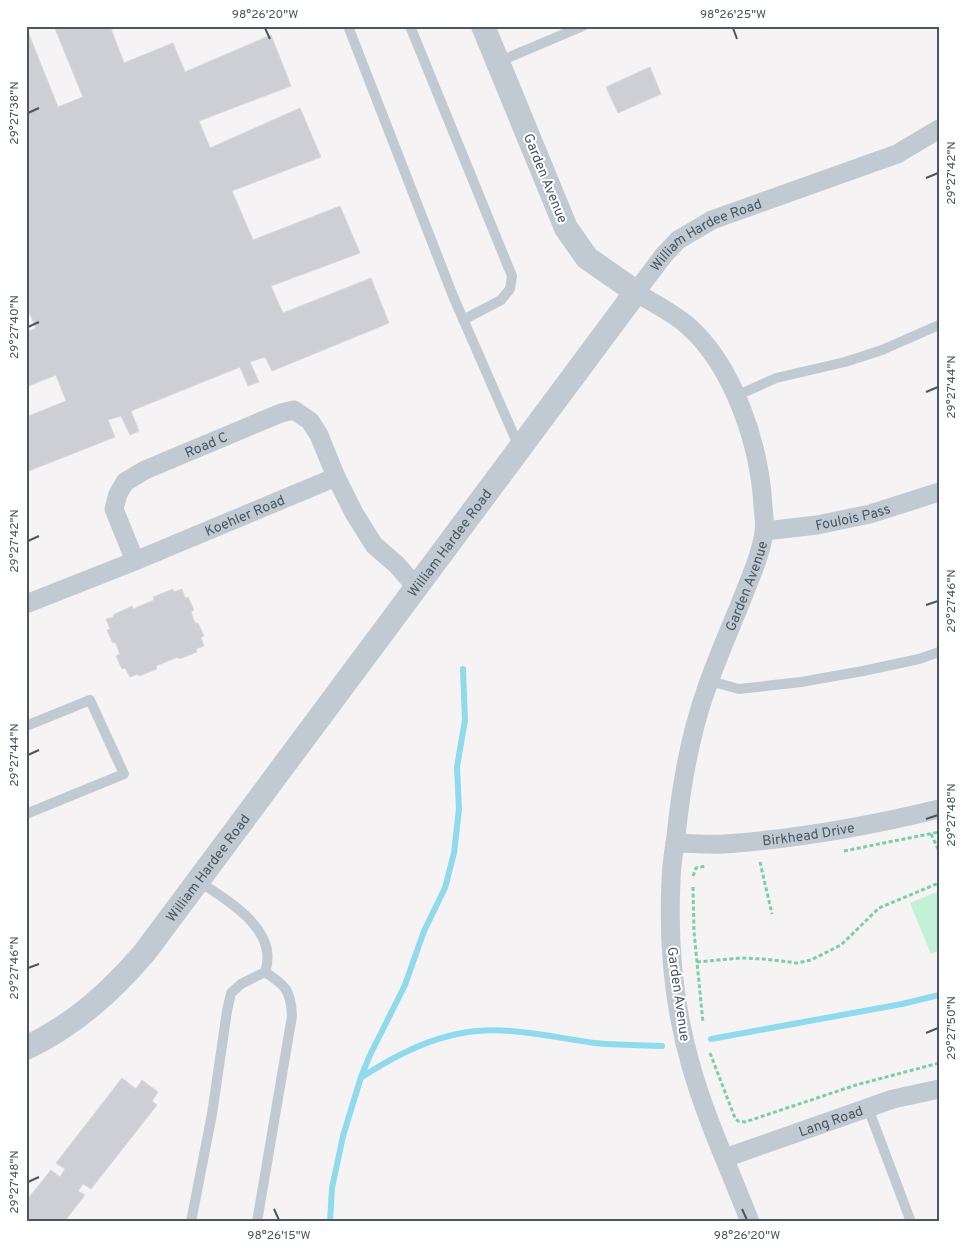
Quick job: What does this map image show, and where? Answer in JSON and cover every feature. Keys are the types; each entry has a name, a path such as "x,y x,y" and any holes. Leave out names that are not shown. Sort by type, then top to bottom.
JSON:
{"street":[{"name":"Garden Avenue","path":"483,26 566,228 587,258 687,325 712,353 736,396 748,424 758,463 764,530 754,568 710,680 687,754 671,879 670,925 673,966 682,1028 691,1066 750,1222"},
{"name":"William Hardee Road","path":"26,1048 69,1023 97,1002 123,978 145,952 636,292 663,256 678,240 712,220 897,154 939,129"},
{"name":"Road C","path":"135,561 114,510 118,494 125,482 145,470 281,413 294,410 310,421 319,435 336,476"},
{"path":"336,476 354,513 374,545 416,586"},
{"name":"Koehler Road","path":"26,604 135,561 336,476"},
{"name":"Foulois Pass","path":"764,530 816,525 870,514 939,492"},
{"name":"Birkhead Drive","path":"675,843 722,844 806,836 939,809"},
{"name":"Lang Road","path":"725,1158 893,1099 939,1089"}],"lane":[{"path":"348,26 463,320 520,448"},
{"path":"410,26 512,276 510,290 501,300 463,320"},
{"path":"498,62 583,26"},
{"path":"736,396 776,378 845,362 882,350 939,325"},
{"path":"710,680 739,689 801,682 863,671 939,652"},
{"path":"26,726 90,700 124,774 26,814"},
{"path":"191,1222 212,1114 231,993 241,984 264,972 268,963 268,951 256,927 238,907 198,881"},
{"path":"257,1222 292,1016 290,996 286,988 282,983 264,972"},
{"path":"868,1108 911,1222"}],"path":[{"path":"839,852 939,832"},
{"path":"932,834 939,851"},
{"path":"750,863 768,861"},
{"path":"760,862 772,914"},
{"path":"705,1030 694,932 693,874 696,868 713,865"},
{"path":"673,966 740,958 764,958 797,963 810,960 841,944 879,908 939,883"},
{"path":"708,1046 735,1118 738,1121 745,1122 856,1085 939,1063"}],"green space":[{"path":"939,891 939,950 931,954 910,903"}],"building":[{"path":"54,26 110,26 124,63 173,43 185,72 271,35 291,86 199,121 210,148 300,108 321,157 232,191 253,240 340,206 360,253 271,286 283,313 371,278 389,323 272,371 265,357 250,362 259,382 248,386 240,367 131,411 139,431 130,435 121,416 108,420 115,437 26,472 26,417 66,401 56,375 26,387 26,332 36,328 26,305 26,27 58,107 83,97"},
{"path":"650,67 661,94 618,113 606,87"},
{"path":"173,589 174,592 182,589 185,598 188,597 194,610 191,612 195,623 198,623 204,636 201,637 204,646 196,649 197,652 156,666 157,669 139,676 138,674 130,677 125,668 122,669 116,656 120,654 107,630 110,629 106,619 114,617 113,615 132,606 133,609 154,600 153,597"},
{"path":"122,1078 136,1089 142,1080 158,1092 152,1101 157,1105 91,1189 83,1184 78,1191 85,1195 64,1222 26,1222 26,1201 51,1170 60,1177 65,1169 56,1163"}],"waterway":[{"path":"330,1222 332,1188 343,1136 361,1077 405,985 424,931 445,888 454,853 459,809 457,767 465,720 463,669"},
{"path":"711,1039 902,1004 939,995"},
{"path":"362,1077 397,1056 423,1045 449,1036 479,1031 512,1031 594,1043 662,1046"}]}
